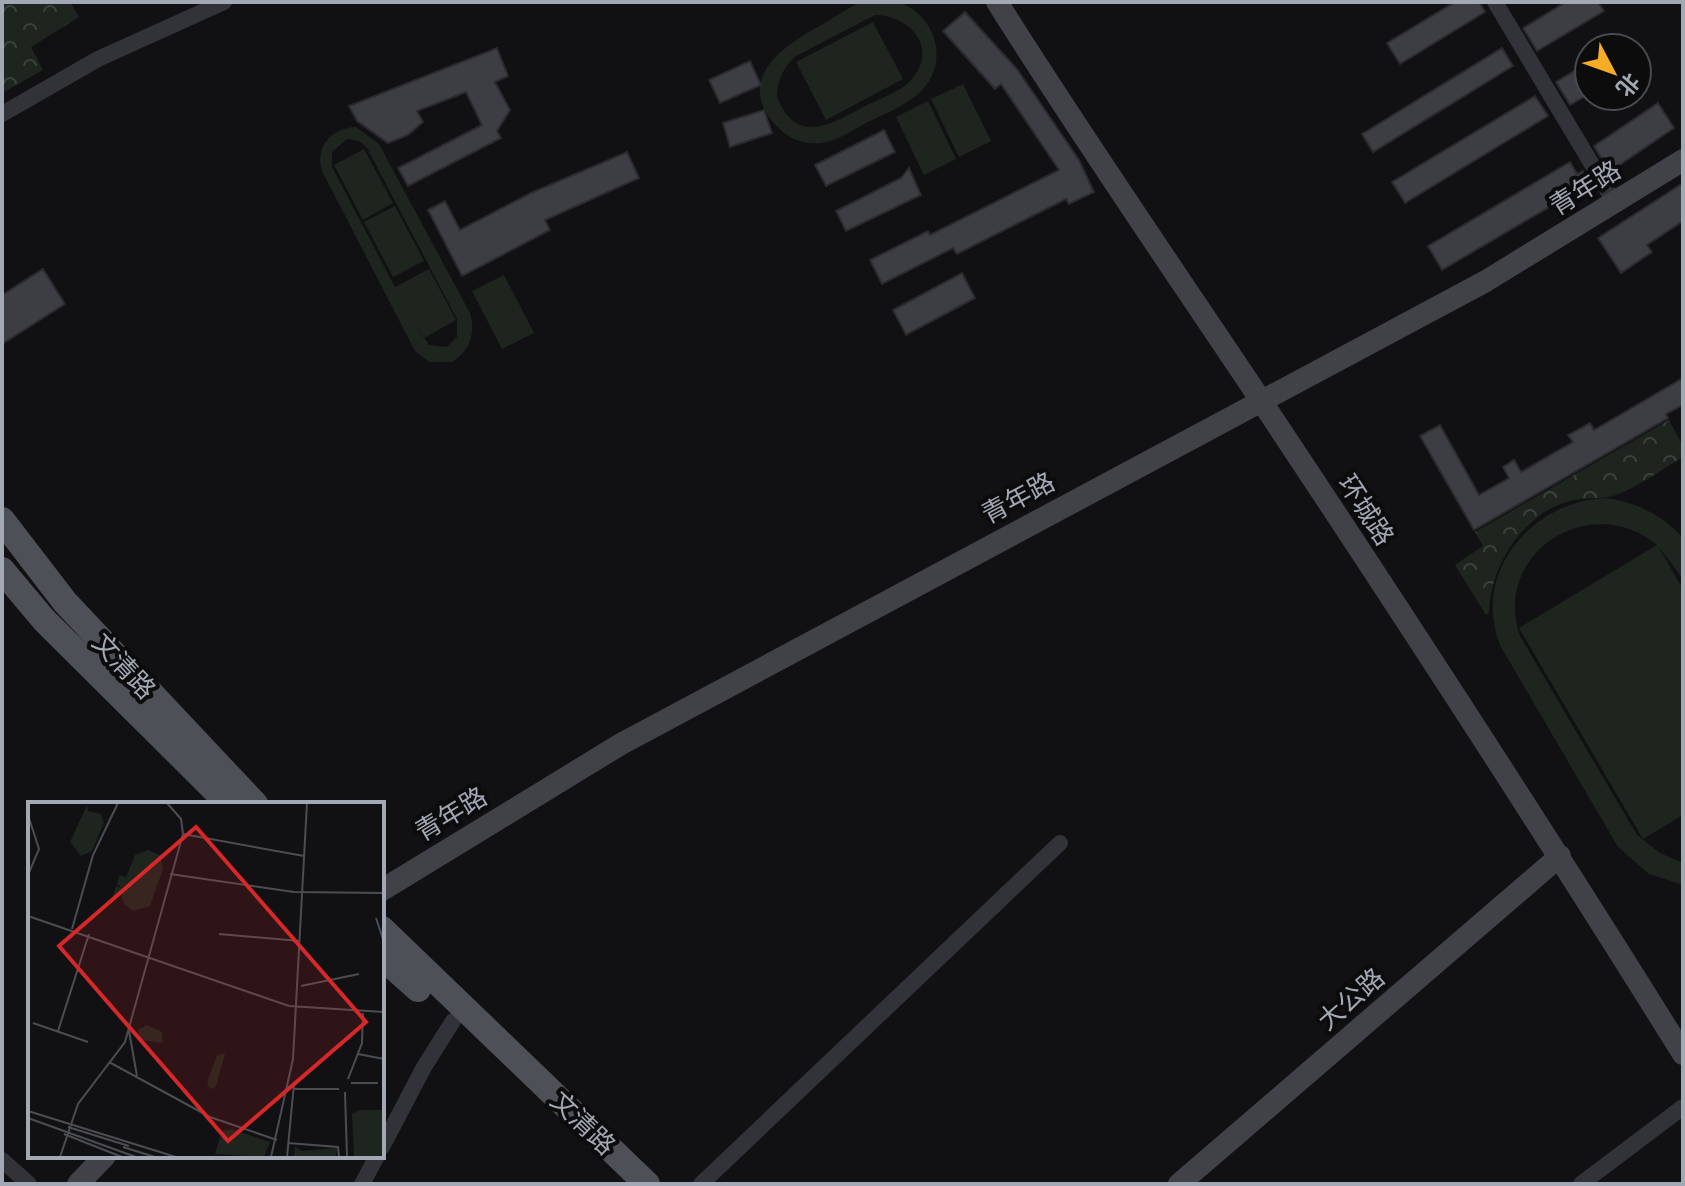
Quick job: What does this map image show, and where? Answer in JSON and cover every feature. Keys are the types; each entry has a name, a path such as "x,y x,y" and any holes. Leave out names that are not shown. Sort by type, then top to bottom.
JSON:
{"main road":[{"name":"文清路","path":"2,520 65,602 253,802"},
{"name":"文清路","path":"2,570 44,620 227,802"},
{"name":"文清路","path":"384,931 647,1184"},
{"name":"文清路","path":"384,959 624,1184"}],"street":[{"path":"2,114 98,59 224,2"},
{"name":"环城路","path":"997,2 1088,146 1261,401 1560,856 1683,1054"},
{"path":"1495,2 1615,203"},
{"name":"青年路","path":"384,889 621,744 1486,281 1683,160"},
{"path":"701,1184 1060,843"},
{"name":"大公路","path":"1179,1184 1560,856"},
{"path":"384,1143 424,1067 453,1021"},
{"path":"1581,1184 1683,1107"},
{"path":"78,1184 103,1158"},
{"path":"362,1184 376,1158"},
{"path":"2,1160 29,1184"}],"green space":[{"path":"867,1 899,2 923,19 935,43 937,57 934,70 917,95 830,141 802,142 781,130 769,117 761,101 760,86 773,60 798,39 853,6","holes":["875,15 888,17 910,28 922,46 919,69 910,81 896,92 829,124 816,127 794,122 777,96 780,79 791,60"]},
{"path":"2,2 70,2 79,17 31,47 43,70 2,93"},
{"path":"873,22 903,79 826,120 796,62"},
{"path":"963,84 991,141 959,157 931,99"},
{"path":"928,101 956,159 924,175 896,117"},
{"path":"356,127 379,144 470,313 470,341 463,353 452,362 429,362 415,351 323,173 322,148 339,131","holes":["347,139 359,141 367,148 457,319 457,337 447,347 429,345 424,338 456,320 429,269 395,287 332,167 332,152"]},
{"path":"364,149 393,203 363,220 334,165"},
{"path":"395,206 424,261 393,277 364,222"},
{"path":"504,275 534,333 502,349 472,291"},
{"path":"1669,420 1683,446 1683,457 1619,494 1570,501 1538,517 1524,529 1503,560 1495,577 1489,613 1486,615 1455,565 1483,546 1475,532"},
{"path":"1606,498 1648,511 1683,538 1683,579 1658,546 1683,589 1683,815 1643,839 1519,628 1657,545 1631,530 1604,524 1577,528 1553,539 1533,556 1520,579 1515,606 1520,636 1637,835 1660,853 1683,863 1683,885 1649,874 1618,847 1501,647 1494,620 1494,593 1501,569 1514,546 1532,527 1554,512 1579,502"}],"building":[{"path":"1455,2 1479,2 1485,12 1400,64 1387,43"},
{"path":"1566,2 1598,2 1604,11 1537,51 1523,28"},
{"path":"965,12 1017,69 1079,160 1094,192 1069,204 1066,199 957,254 953,248 882,284 870,260 928,231 930,235 1059,170 1001,84 995,89 943,31"},
{"path":"497,48 508,76 495,82 510,110 497,131 501,138 408,186 398,168 482,125 466,92 417,111 423,122 408,135 388,143 357,121 349,106"},
{"path":"1502,48 1513,66 1373,152 1362,134"},
{"path":"750,61 761,85 720,103 709,80"},
{"path":"1573,72 1573,103 1570,105 1556,82"},
{"path":"1535,96 1548,116 1405,203 1392,182"},
{"path":"1658,103 1674,128 1609,172 1594,146 1645,112 1653,112 1653,106"},
{"path":"764,110 772,133 730,147 723,123"},
{"path":"884,130 895,152 826,186 815,165"},
{"path":"627,152 639,178 545,220 550,230 462,276 428,210 445,201 460,230 531,193"},
{"path":"1570,162 1577,174 1583,171 1590,183 1442,270 1428,246"},
{"path":"909,168 921,195 846,231 836,211 901,178"},
{"path":"1683,183 1683,221 1647,245 1652,252 1621,273 1598,238"},
{"path":"43,269 65,304 2,344 2,295"},
{"path":"962,273 975,298 906,335 893,310"},
{"path":"1683,378 1683,405 1666,414 1668,418 1474,530 1420,436 1440,425 1479,495 1509,478 1503,467 1514,460 1521,472 1573,442 1568,435 1590,423 1594,430"}]}
